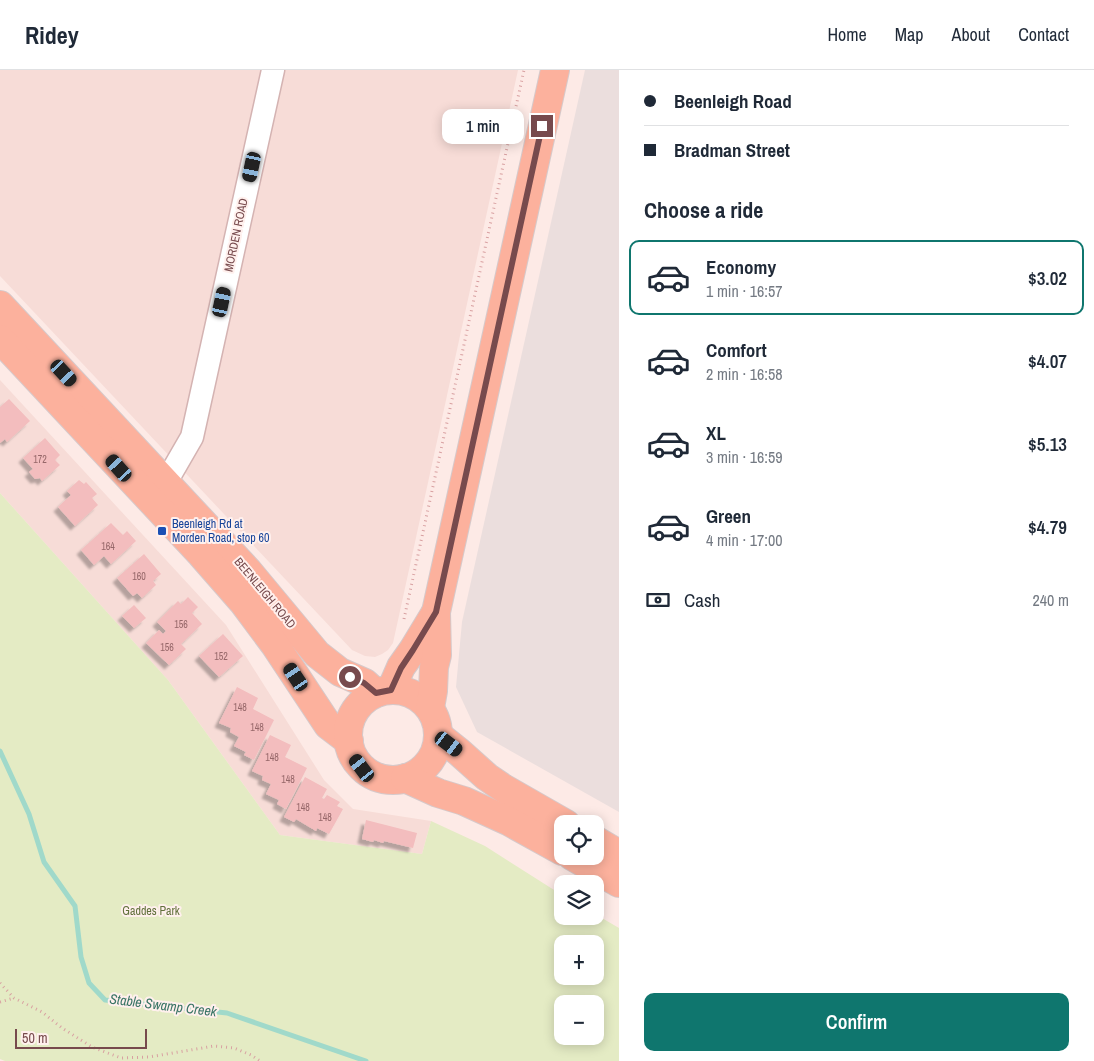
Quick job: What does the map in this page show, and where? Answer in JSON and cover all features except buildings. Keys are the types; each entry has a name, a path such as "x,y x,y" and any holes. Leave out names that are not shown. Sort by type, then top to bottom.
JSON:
{"main road":[{"path":"430,708 437,655 436,612 555,70"},
{"name":"BEENLEIGH ROAD","path":"0,305 248,571 317,654 340,672 384,692"},
{"name":"BEENLEIGH ROAD","path":"0,339 243,602 275,645 328,725 349,741"},
{"path":"384,692 436,612"},
{"path":"384,692 406,692 420,698 430,708 437,721 439,736 436,750 429,762 418,772 405,778 390,780 375,776 362,768 353,755 349,741 349,726 354,712 364,701 384,692"},
{"path":"439,736 487,777 554,817"},
{"path":"405,778 438,793 464,801 508,821 554,847"},
{"path":"604,845 619,854"},
{"path":"587,865 619,884"}],"street":[{"name":"MORDEN ROAD","path":"166,482 192,437 273,70"}],"path":[{"path":"404,621 524,70"},
{"path":"0,983 14,998 42,1012 62,1028 92,1047 121,1058 149,1056 214,1046 234,1048 260,1061"},
{"path":"0,1002 14,998"}],"shaded area":[{"path":"0,70 518,70 393,643 382,654 375,657 365,656 352,650 0,276"},
{"path":"585,70 619,70 619,812 477,732 456,687 462,622"},
{"path":"0,380 226,625 324,780 353,809 431,821 422,854 280,835 168,680 0,493"}],"green space":[{"name":"Gaddes Park","path":"0,493 168,680 280,835 422,854 431,821 485,846 554,890 554,925 604,925 604,919 619,928 619,1061 5,1061 0,1059"}],"waterway":[{"name":"Stable Swamp Creek","path":"0,751 29,814 44,862 75,906 81,957 89,983 105,1000 227,1013 366,1061"}],"place":[{"name":"Beenleigh Rd at Morden Road, stop 60","path":"162,531"}],"route":[{"path":"350,677 364,683 376,693 391,690 401,668 436,612 542,126"}]}
